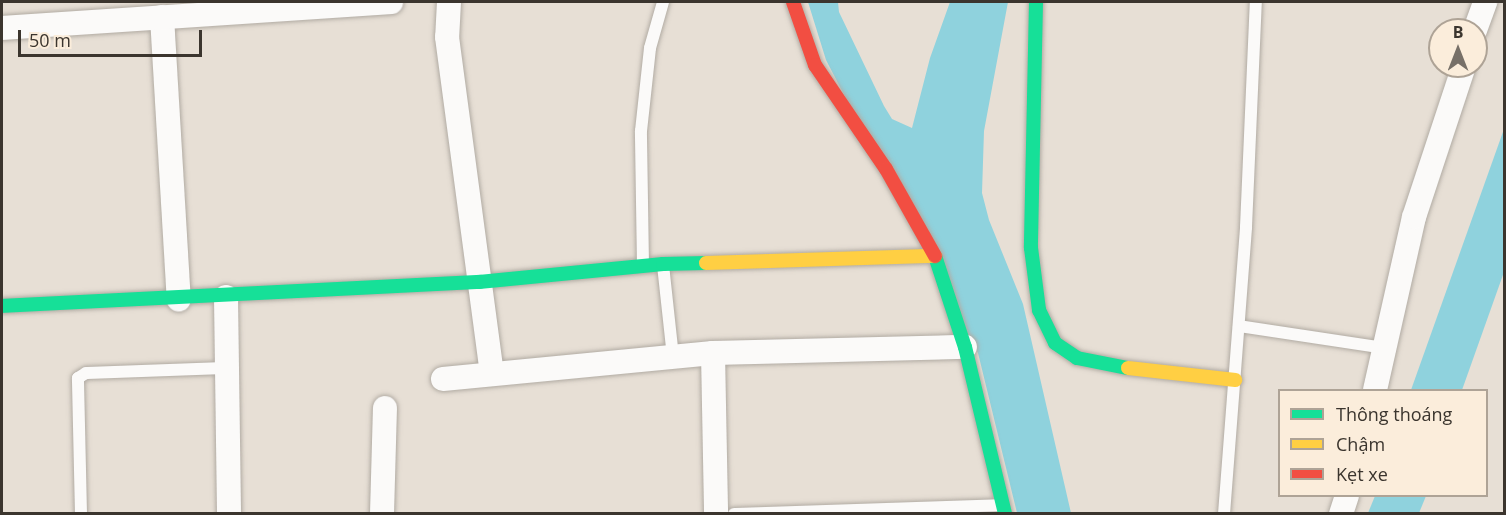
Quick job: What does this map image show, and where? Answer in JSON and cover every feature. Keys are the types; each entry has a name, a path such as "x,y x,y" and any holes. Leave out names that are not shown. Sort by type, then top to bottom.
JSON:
{"street":[{"path":"2,28 391,2"},
{"path":"449,2 447,38 492,374"},
{"path":"793,2 815,65 886,169 934,256 965,347 1004,509"},
{"path":"1036,2 1031,248 1034,283 1046,327 1055,343 1077,358 1126,368 1234,380"},
{"path":"1479,18 1485,2"},
{"path":"162,16 179,299"},
{"path":"1375,389 1414,217 1460,78"},
{"path":"2,306 226,297 479,282 663,264 934,256"},
{"path":"226,297 225,368 229,513"},
{"path":"443,379 713,353 965,347"},
{"path":"713,353 716,513"},
{"path":"382,513 385,408"},
{"path":"1341,513 1346,497"}],"lane":[{"path":"643,266 641,131 650,48 663,2"},
{"path":"1224,513 1246,227 1256,2"},
{"path":"663,264 673,357"},
{"path":"1239,326 1384,348"},
{"path":"81,513 78,378 86,373 225,368"},
{"path":"734,513 1004,509"}],"water":[{"path":"808,2 838,2 839,12 884,106 892,119 912,128 930,58 950,2 1008,2 984,131 982,193 989,220 1023,304 1071,513 1017,513 978,353 826,60"},
{"path":"1504,129 1504,272 1462,389 1411,389"},
{"path":"1375,497 1426,497 1419,513 1368,513"}],"traffic: fast":[{"path":"1036,2 1031,248 1039,310 1055,343 1077,358 1128,368"},
{"path":"935,256 965,347 1005,514"},
{"path":"2,306 479,282 663,264 706,263"}],"traffic: slow":[{"path":"706,263 935,256"},
{"path":"1128,368 1235,380"}],"traffic: jam":[{"path":"793,2 815,65 886,169 935,256"}]}
